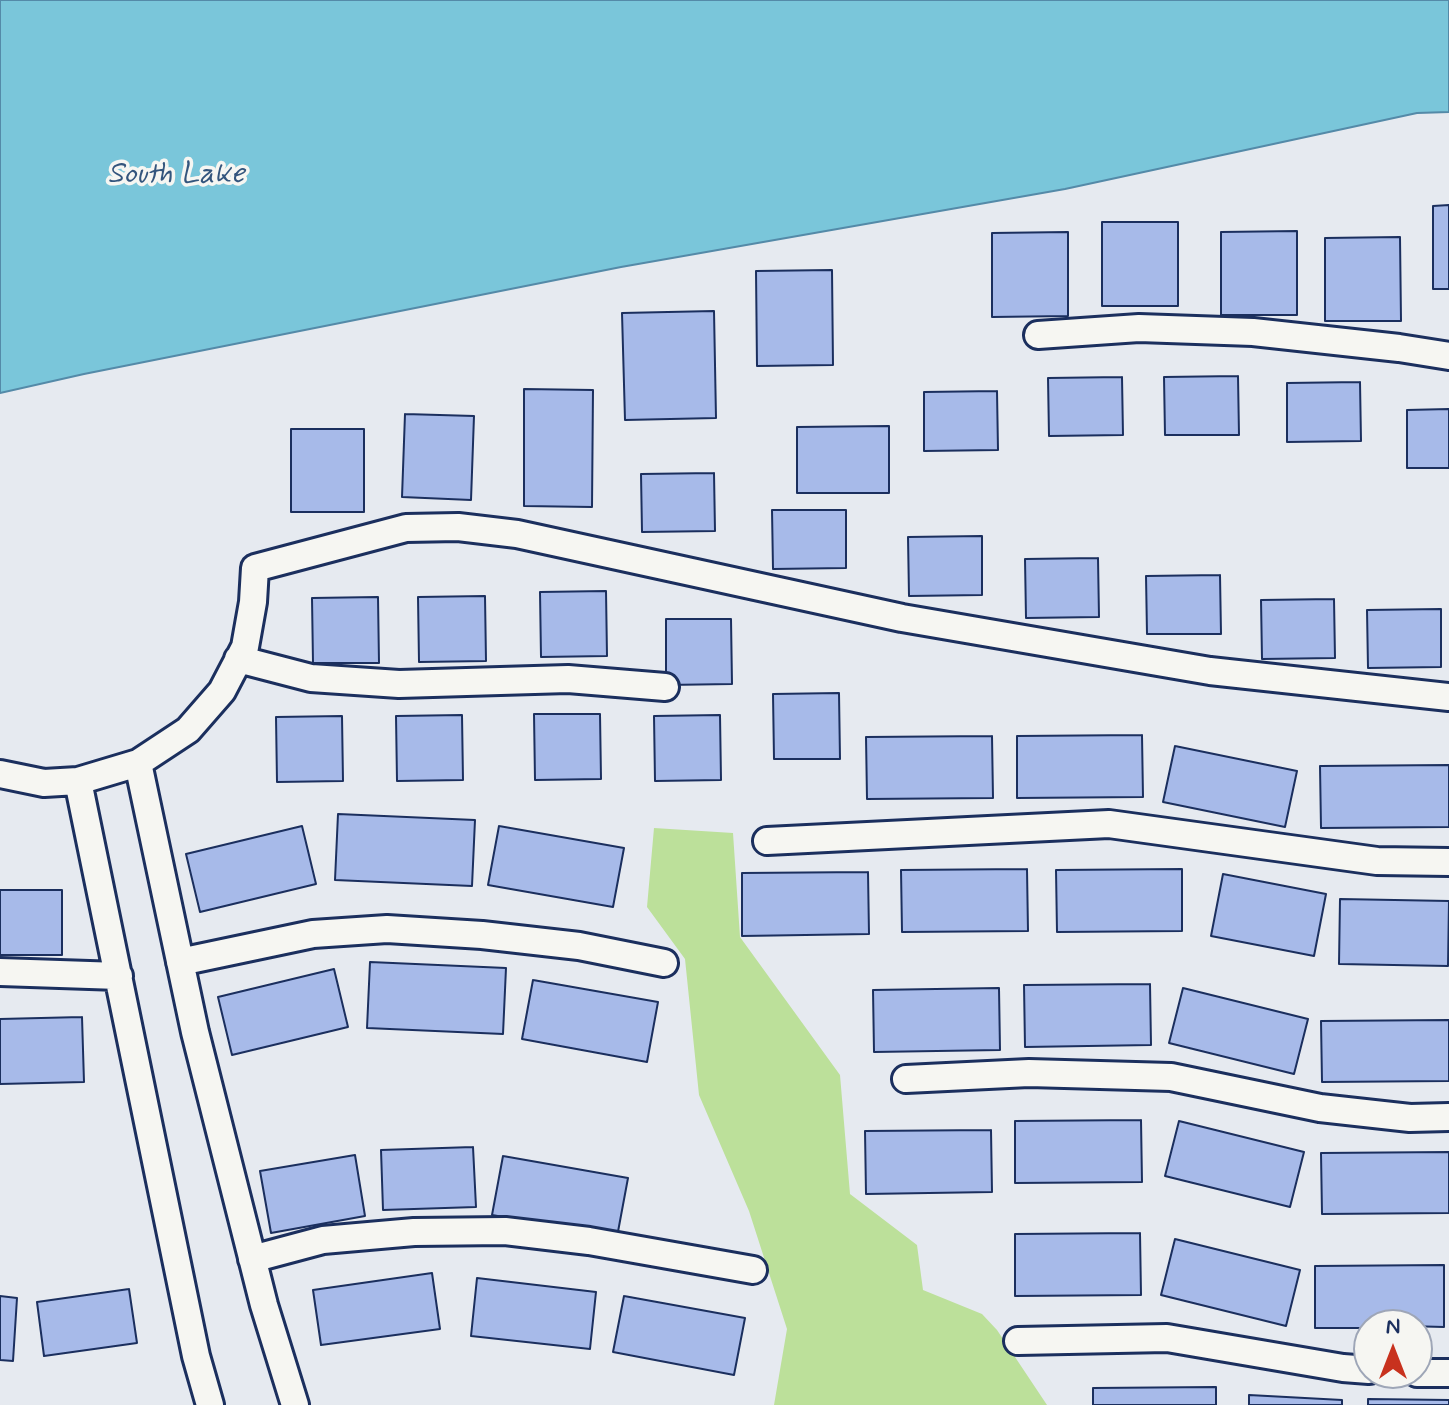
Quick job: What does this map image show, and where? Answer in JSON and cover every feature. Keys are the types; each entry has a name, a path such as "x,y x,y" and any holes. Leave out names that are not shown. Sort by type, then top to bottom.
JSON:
{"street":[{"path":"1038,335 1139,328 1253,332 1449,356"},
{"path":"0,774 44,783 78,781 138,763 188,730 222,691 245,647 255,568 406,528 458,527 517,534 902,618 1195,669 1449,697"},
{"path":"238,659 311,678 399,684 568,679 665,687"},
{"path":"138,763 180,962 252,1259 295,1405"},
{"path":"78,781 196,1356 210,1405"},
{"path":"767,841 1109,824 1377,861 1449,862"},
{"path":"180,962 313,934 387,929 482,935 579,946 664,963"},
{"path":"0,972 119,976"},
{"path":"906,1079 1029,1073 1171,1077 1320,1108 1410,1118 1449,1117"},
{"path":"252,1259 323,1240 414,1232 505,1231 589,1241 753,1270"},
{"path":"1018,1341 1167,1338 1353,1369"}],"green space":[{"path":"654,828 733,833 740,937 840,1075 850,1194 917,1245 923,1290 982,1314 997,1330 1047,1405 774,1405 787,1329 749,1211 699,1095 685,959 647,907"}],"water":[{"name":"South Lake","path":"0,0 1449,0 1449,112 1417,113 1065,189 621,267 0,393"}],"building":[{"path":"1449,205 1449,289 1433,289 1433,206"},
{"path":"1102,222 1178,222 1178,306 1102,306"},
{"path":"1297,231 1297,315 1221,315 1221,232"},
{"path":"1068,232 1068,316 992,317 992,233"},
{"path":"1400,237 1401,321 1325,321 1325,238"},
{"path":"832,270 833,365 757,366 756,271"},
{"path":"714,311 716,418 625,420 622,313"},
{"path":"1238,376 1239,435 1165,435 1164,377"},
{"path":"1122,377 1123,435 1049,436 1048,378"},
{"path":"1360,382 1361,441 1287,442 1287,383"},
{"path":"524,389 593,390 592,507 524,506"},
{"path":"997,391 998,450 924,451 924,392"},
{"path":"1449,409 1449,468 1407,468 1407,410"},
{"path":"405,414 474,416 471,500 402,497"},
{"path":"889,426 889,493 797,493 797,427"},
{"path":"291,429 364,429 364,512 291,512"},
{"path":"714,473 715,531 642,532 641,474"},
{"path":"772,510 846,510 846,568 773,569"},
{"path":"982,536 982,595 909,596 908,537"},
{"path":"1098,558 1099,617 1026,618 1025,559"},
{"path":"1220,575 1221,634 1147,634 1146,576"},
{"path":"606,591 607,656 541,657 540,592"},
{"path":"485,596 486,661 419,662 418,597"},
{"path":"378,597 379,663 313,663 312,598"},
{"path":"1334,599 1335,658 1262,659 1261,600"},
{"path":"1441,609 1441,667 1368,668 1367,610"},
{"path":"666,619 731,619 732,684 666,685"},
{"path":"839,693 840,759 774,759 773,694"},
{"path":"534,714 600,714 601,779 535,780"},
{"path":"462,715 463,780 397,781 396,716"},
{"path":"720,715 721,780 655,781 654,716"},
{"path":"342,716 343,781 277,782 276,717"},
{"path":"1142,735 1143,797 1017,798 1017,736"},
{"path":"992,736 993,798 867,799 866,737"},
{"path":"1175,746 1297,771 1285,827 1163,802"},
{"path":"1449,765 1449,827 1321,828 1320,766"},
{"path":"338,814 475,820 472,886 335,880"},
{"path":"302,826 316,884 200,912 186,854"},
{"path":"499,826 624,848 613,907 488,885"},
{"path":"1027,869 1028,931 902,932 901,870"},
{"path":"1182,869 1182,931 1057,932 1056,870"},
{"path":"868,872 869,934 742,936 742,873"},
{"path":"1223,874 1326,894 1314,956 1211,936"},
{"path":"0,890 62,890 62,955 0,955"},
{"path":"1340,899 1449,901 1448,966 1339,964"},
{"path":"370,962 506,968 503,1034 367,1028"},
{"path":"334,969 348,1027 232,1055 218,997"},
{"path":"533,980 658,1002 647,1062 522,1039"},
{"path":"1150,984 1151,1045 1025,1047 1024,985"},
{"path":"999,988 1000,1050 874,1052 873,990"},
{"path":"1183,988 1308,1019 1294,1074 1169,1043"},
{"path":"82,1017 84,1082 0,1084 0,1019"},
{"path":"1449,1020 1449,1081 1322,1082 1321,1021"},
{"path":"1141,1120 1142,1182 1015,1183 1015,1121"},
{"path":"1179,1121 1304,1152 1290,1207 1165,1176"},
{"path":"991,1130 992,1192 866,1194 865,1131"},
{"path":"473,1147 476,1207 383,1210 381,1150"},
{"path":"1449,1152 1449,1213 1322,1214 1321,1153"},
{"path":"355,1155 365,1216 271,1233 260,1171"},
{"path":"503,1156 628,1178 617,1237 492,1215"},
{"path":"1140,1233 1141,1295 1015,1296 1015,1234"},
{"path":"1175,1239 1300,1270 1286,1326 1161,1295"},
{"path":"1444,1265 1444,1327 1433,1327 1433,1309 1353,1309 1353,1328 1315,1328 1315,1266"},
{"path":"432,1273 440,1329 321,1345 313,1290"},
{"path":"477,1278 596,1292 590,1349 471,1336"},
{"path":"129,1289 137,1343 44,1356 37,1302"},
{"path":"0,1296 17,1298 13,1361 0,1360"},
{"path":"624,1296 745,1318 734,1375 613,1352"},
{"path":"1216,1387 1216,1405 1093,1405 1093,1388"},
{"path":"1249,1395 1342,1400 1342,1405 1249,1405"},
{"path":"1368,1399 1449,1400 1449,1405 1368,1405"}]}
